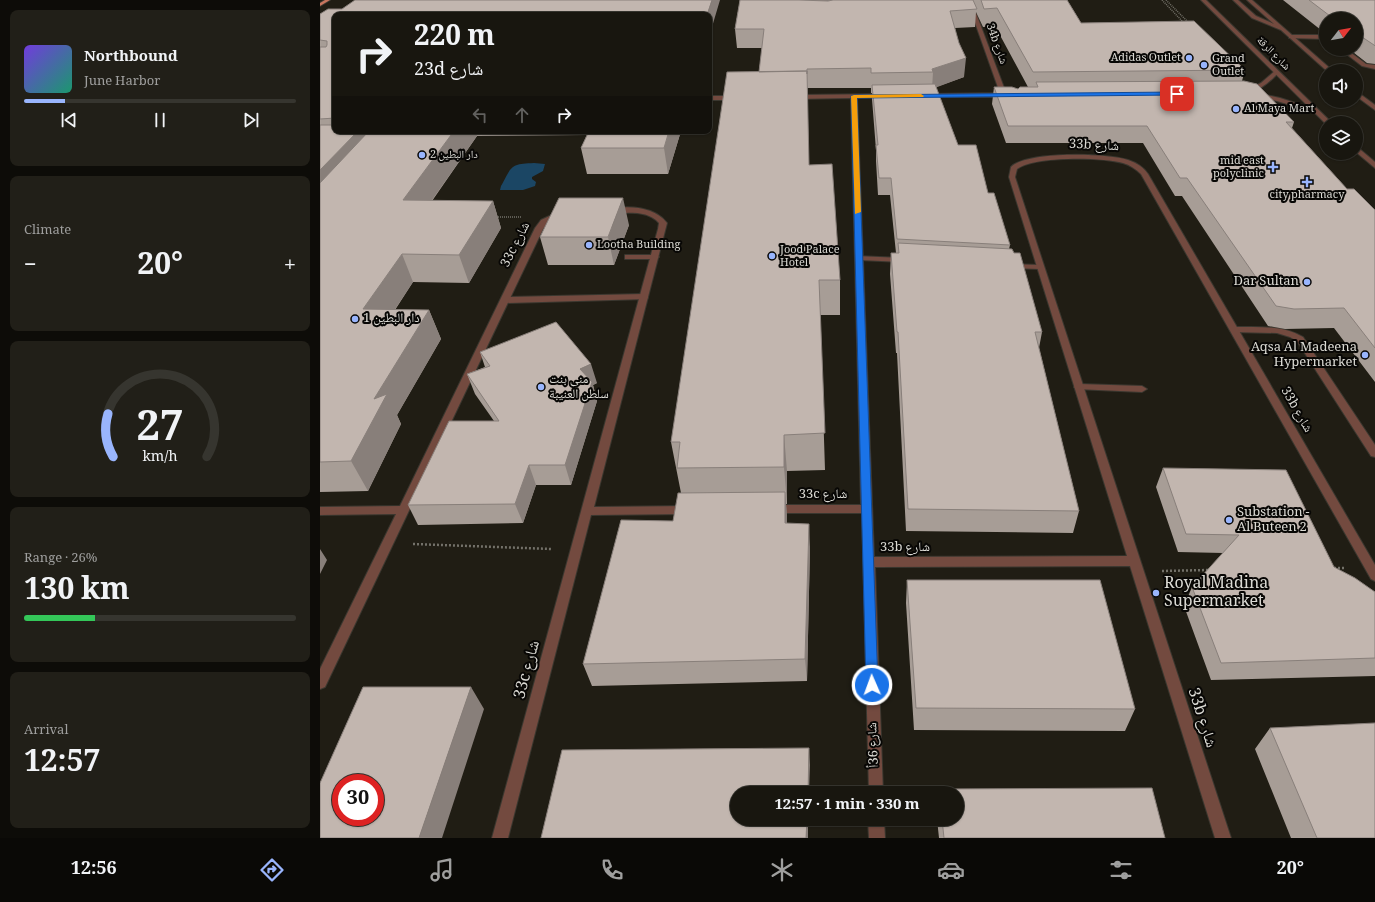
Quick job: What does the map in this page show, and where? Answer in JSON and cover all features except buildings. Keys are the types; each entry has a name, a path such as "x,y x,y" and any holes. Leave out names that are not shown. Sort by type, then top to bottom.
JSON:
{"main road":[{"path":"320,5 328,0"}],"street":[{"name":"34b شارع","path":"970,0 1004,95"},
{"name":"شارع الرقة","path":"1203,0 1321,116"},
{"path":"1235,0 1260,21 1285,31"},
{"name":"شارع الرقة","path":"1249,0 1322,64"},
{"path":"1291,37 1319,37"},
{"path":"1352,56 1364,65 1374,68"},
{"path":"1276,72 1272,78 1264,84 1239,93 1278,99 1314,110"},
{"path":"920,96 1012,95"},
{"name":"شارع 36أ","path":"854,96 876,786"},
{"path":"785,97 891,96"},
{"path":"712,98 747,98"},
{"path":"1363,99 1375,108"},
{"path":"1363,155 1375,166"},
{"name":"33b شارع","path":"1222,838 1012,177 1012,171 1016,166 1023,162 1044,159 1095,157 1121,160 1142,169 1373,570"},
{"name":"33c شارع","path":"500,838 663,223 660,218 654,214 644,212 604,211"},
{"name":"33c شارع","path":"320,683 539,228 552,217 572,212"},
{"path":"628,257 655,257"},
{"path":"859,258 914,261"},
{"path":"1001,265 1040,267"},
{"path":"504,300 644,298"},
{"path":"1235,330 1287,332 1300,338 1375,454"},
{"path":"1079,387 1142,389"},
{"name":"33c شارع","path":"763,509 867,509"},
{"path":"320,511 403,510"},
{"path":"587,510 699,510"},
{"name":"33b شارع","path":"868,562 1136,566"},
{"path":"876,826 877,838"}],"path":[{"path":"1162,0 1188,27"},
{"path":"488,218 552,217"},
{"path":"388,543 577,550"},
{"path":"1136,566 1215,570"},
{"path":"1332,568 1373,570"}],"water":[{"path":"520,164 545,164 543,171 532,177 532,179 536,182 535,186 523,190 500,190 507,174 513,167"}],"slow traffic":[{"path":"858,212 854,96 921,96"}],"place":[{"name":"Adidas Outlet","path":"1189,58"},
{"name":"Grand Outlet","path":"1204,65"},
{"name":"Al Maya Mart","path":"1236,109"},
{"name":"دار البطين 2","path":"422,155"},
{"name":"mid east polyclinic","path":"1273,167"},
{"name":"city pharmacy","path":"1307,182"},
{"name":"Lootha Building","path":"589,245"},
{"name":"Jood Palace Hotel","path":"772,256"},
{"name":"Dar Sultan","path":"1307,282"},
{"name":"دار البطين 1","path":"355,319"},
{"name":"Aqsa Al Madeena Hypermarket","path":"1365,355"},
{"name":"منى بنت سلطن العنيبة","path":"541,387"},
{"name":"Substation - Al Buteen 2","path":"1229,520"},
{"name":"Royal Madina Supermarket","path":"1156,593"}],"route":[{"path":"872,685 854,96 1177,94"}]}
